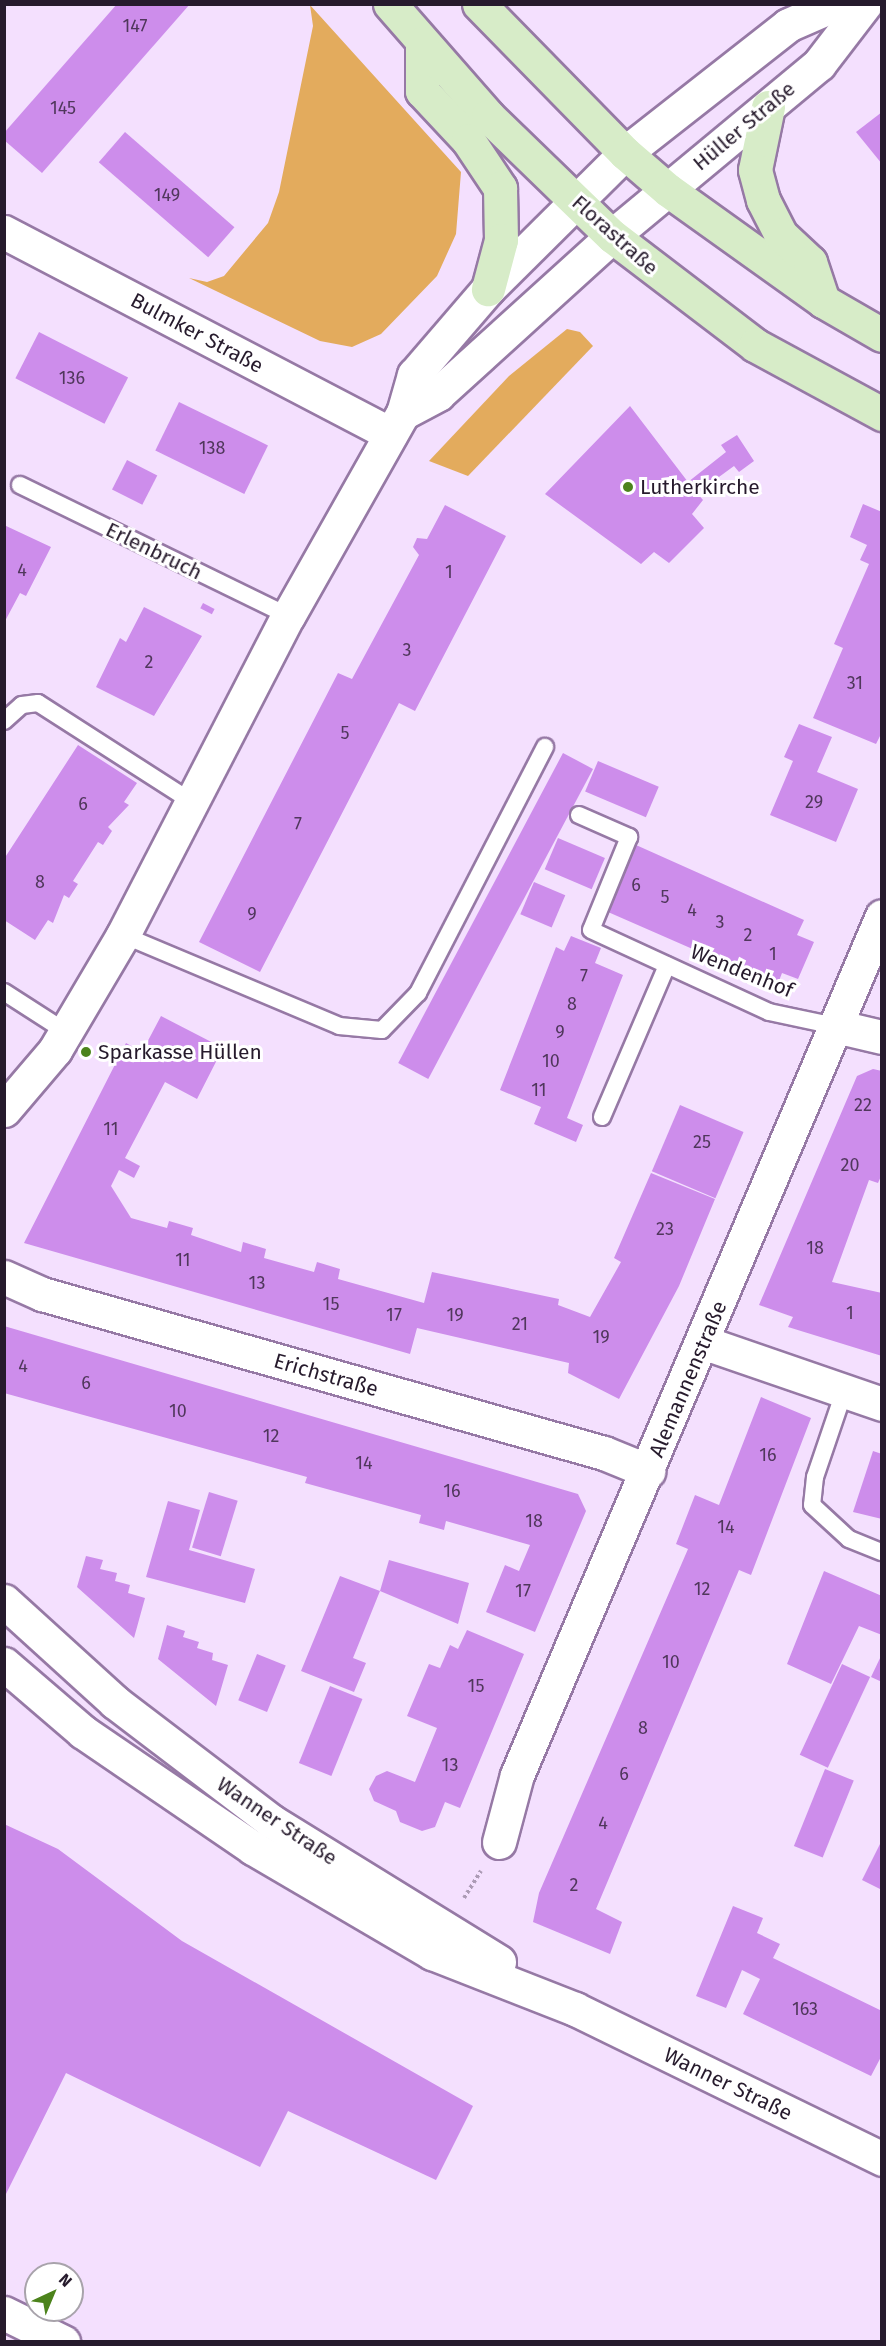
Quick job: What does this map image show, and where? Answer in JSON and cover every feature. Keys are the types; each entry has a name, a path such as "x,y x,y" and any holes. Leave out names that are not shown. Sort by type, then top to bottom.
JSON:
{"main road":[{"name":"Florastraße","path":"390,4 422,44 612,236 755,345 882,414"},
{"path":"479,4 625,153 668,190 823,301 882,334"},
{"path":"422,44 422,91 468,140 500,188 501,240 488,288"},
{"path":"768,107 755,170 763,200 780,234 810,262 823,301"}],"street":[{"path":"7,1105 66,1032 123,935 288,616 397,424 414,375 488,288 625,153 788,25 836,4"},
{"name":"Hüller Straße","path":"612,236 819,64 865,4"},
{"name":"Bulmker Straße","path":"4,232 397,424"},
{"path":"397,424 438,394 612,236"},
{"name":"Alemannenstraße","path":"499,1842 517,1774 705,1343 882,916"},
{"path":"835,1026 882,1037"},
{"name":"Erichstraße","path":"4,1277 42,1294 604,1453 648,1471"},
{"path":"705,1343 882,1404"},
{"name":"Wanner Straße","path":"4,1600 115,1702 272,1821 575,2009"},
{"name":"Wanner Straße","path":"4,1664 83,1732 253,1848 432,1953 575,2009 882,2158"},
{"path":"4,2313 63,2342"}],"lane":[{"name":"Erlenbruch","path":"20,485 288,616"},
{"path":"4,721 22,705 38,703 192,802"},
{"path":"123,935 339,1026 382,1029 418,993 545,747"},
{"name":"Wendenhof","path":"579,815 629,837 591,930 769,1012 835,1026"},
{"name":"Wendenhof","path":"602,1117 667,965"},
{"path":"4,992 66,1032"},
{"path":"844,1392 815,1477 812,1505 849,1539 882,1552"}],"path":[{"path":"445,1929 499,1842"}],"shaded area":[{"path":"310,5 461,172 456,234 437,276 381,334 352,347 320,341 189,278 207,282 224,276 268,223 279,192 313,26"},
{"path":"567,329 580,332 593,346 468,476 429,461 509,376"}],"building":[{"path":"117,4 190,4 42,173 4,140 4,133"},
{"path":"882,112 882,164 856,132"},
{"path":"125,132 234,227 208,257 99,162"},
{"path":"39,332 128,377 104,424 15,378"},
{"path":"179,402 268,445 244,494 155,451"},
{"name":"Lutherkirche","path":"630,406 688,482 726,452 721,445 737,435 754,461 739,472 734,466 697,493 703,500 692,514 704,528 669,563 654,552 641,564 545,494"},
{"path":"127,460 157,475 142,505 112,489"},
{"path":"863,504 882,512 882,732 876,744 813,718 843,648 834,644 869,564 860,560 867,545 850,537"},
{"path":"445,505 506,536 415,711 399,703 260,972 199,942 338,673 352,679 419,555 413,547 417,538 427,539"},
{"path":"4,525 51,547 26,596 20,593 4,623"},
{"path":"203,603 215,609 212,614 200,608"},
{"path":"144,607 202,636 154,716 96,687 120,638 126,642"},
{"path":"799,724 832,737 817,772 858,789 836,842 770,815 793,761 784,757"},
{"path":"78,745 137,783 124,802 129,805 108,827 112,831 103,845 98,842 73,881 78,884 69,898 64,895 53,923 48,920 35,940 4,920 4,859"},
{"path":"563,753 593,769 428,1079 398,1063"},
{"path":"598,761 659,787 646,817 585,791"},
{"path":"558,838 605,858 592,889 545,869"},
{"path":"636,845 804,920 797,935 814,942 798,979 782,973 777,986 608,912"},
{"path":"534,882 565,895 552,928 520,914"},
{"path":"571,936 601,948 595,963 623,975 567,1118 583,1125 576,1142 534,1124 541,1107 500,1090 556,947 564,951"},
{"path":"161,1016 223,1048 197,1099 165,1082 125,1158 140,1166 134,1178 119,1170 111,1186 131,1218 167,1228 169,1221 193,1228 191,1235 241,1252 243,1242 266,1249 264,1258 314,1272 317,1262 340,1269 338,1279 424,1303 432,1272 559,1299 558,1305 590,1317 621,1262 614,1258 651,1173 715,1199 679,1286 619,1399 568,1373 569,1363 417,1328 410,1354 24,1243 126,1043 142,1052"},
{"path":"873,1069 882,1071 882,1174 878,1183 869,1180 832,1282 882,1293 882,1356 788,1327 793,1317 759,1305 857,1076"},
{"path":"680,1105 744,1132 715,1198 652,1171"},
{"path":"4,1326 578,1494 586,1511 535,1632 486,1612 505,1565 519,1571 530,1545 446,1521 444,1530 419,1523 421,1515 305,1483 307,1477 4,1393"},
{"path":"761,1397 811,1418 751,1575 739,1570 596,1909 622,1922 610,1954 533,1922 539,1893 688,1549 676,1544 695,1495 719,1505"},
{"path":"873,1451 882,1454 882,1519 853,1512"},
{"path":"209,1492 238,1501 221,1556 192,1547"},
{"path":"168,1501 200,1510 189,1550 255,1569 245,1603 146,1577"},
{"path":"86,1556 103,1560 100,1569 117,1573 115,1581 130,1585 128,1593 145,1598 134,1638 77,1587"},
{"path":"389,1560 469,1583 458,1624 380,1591"},
{"path":"824,1571 882,1596 882,1635 859,1626 831,1684 787,1664"},
{"path":"340,1576 380,1591 353,1658 366,1663 354,1692 301,1671"},
{"path":"167,1625 185,1631 183,1637 199,1642 197,1648 213,1653 212,1660 228,1665 216,1706 158,1659"},
{"path":"467,1630 524,1654 460,1808 445,1802 435,1827 422,1831 400,1822 396,1811 374,1801 369,1789 376,1776 387,1771 415,1782 437,1728 407,1716 429,1664 440,1668 450,1645 458,1649"},
{"path":"257,1654 286,1666 267,1712 238,1700"},
{"path":"882,1654 882,1682 871,1677"},
{"path":"842,1664 870,1677 828,1768 800,1755"},
{"path":"330,1686 362,1699 331,1776 299,1763"},
{"path":"825,1769 854,1781 823,1858 794,1846"},
{"path":"4,1824 58,1849 182,1941 473,2106 436,2180 288,2111 260,2167 66,2073 4,2198"},
{"path":"882,1840 882,1890 862,1880"},
{"path":"733,1906 763,1918 757,1933 780,1944 773,1958 882,2011 882,2055 871,2076 743,2014 760,1979 742,1970 726,2008 696,1996"}],"place":[{"name":"Lutherkirche","path":"628,487"},
{"name":"Sparkasse Hüllen","path":"86,1052"}]}
